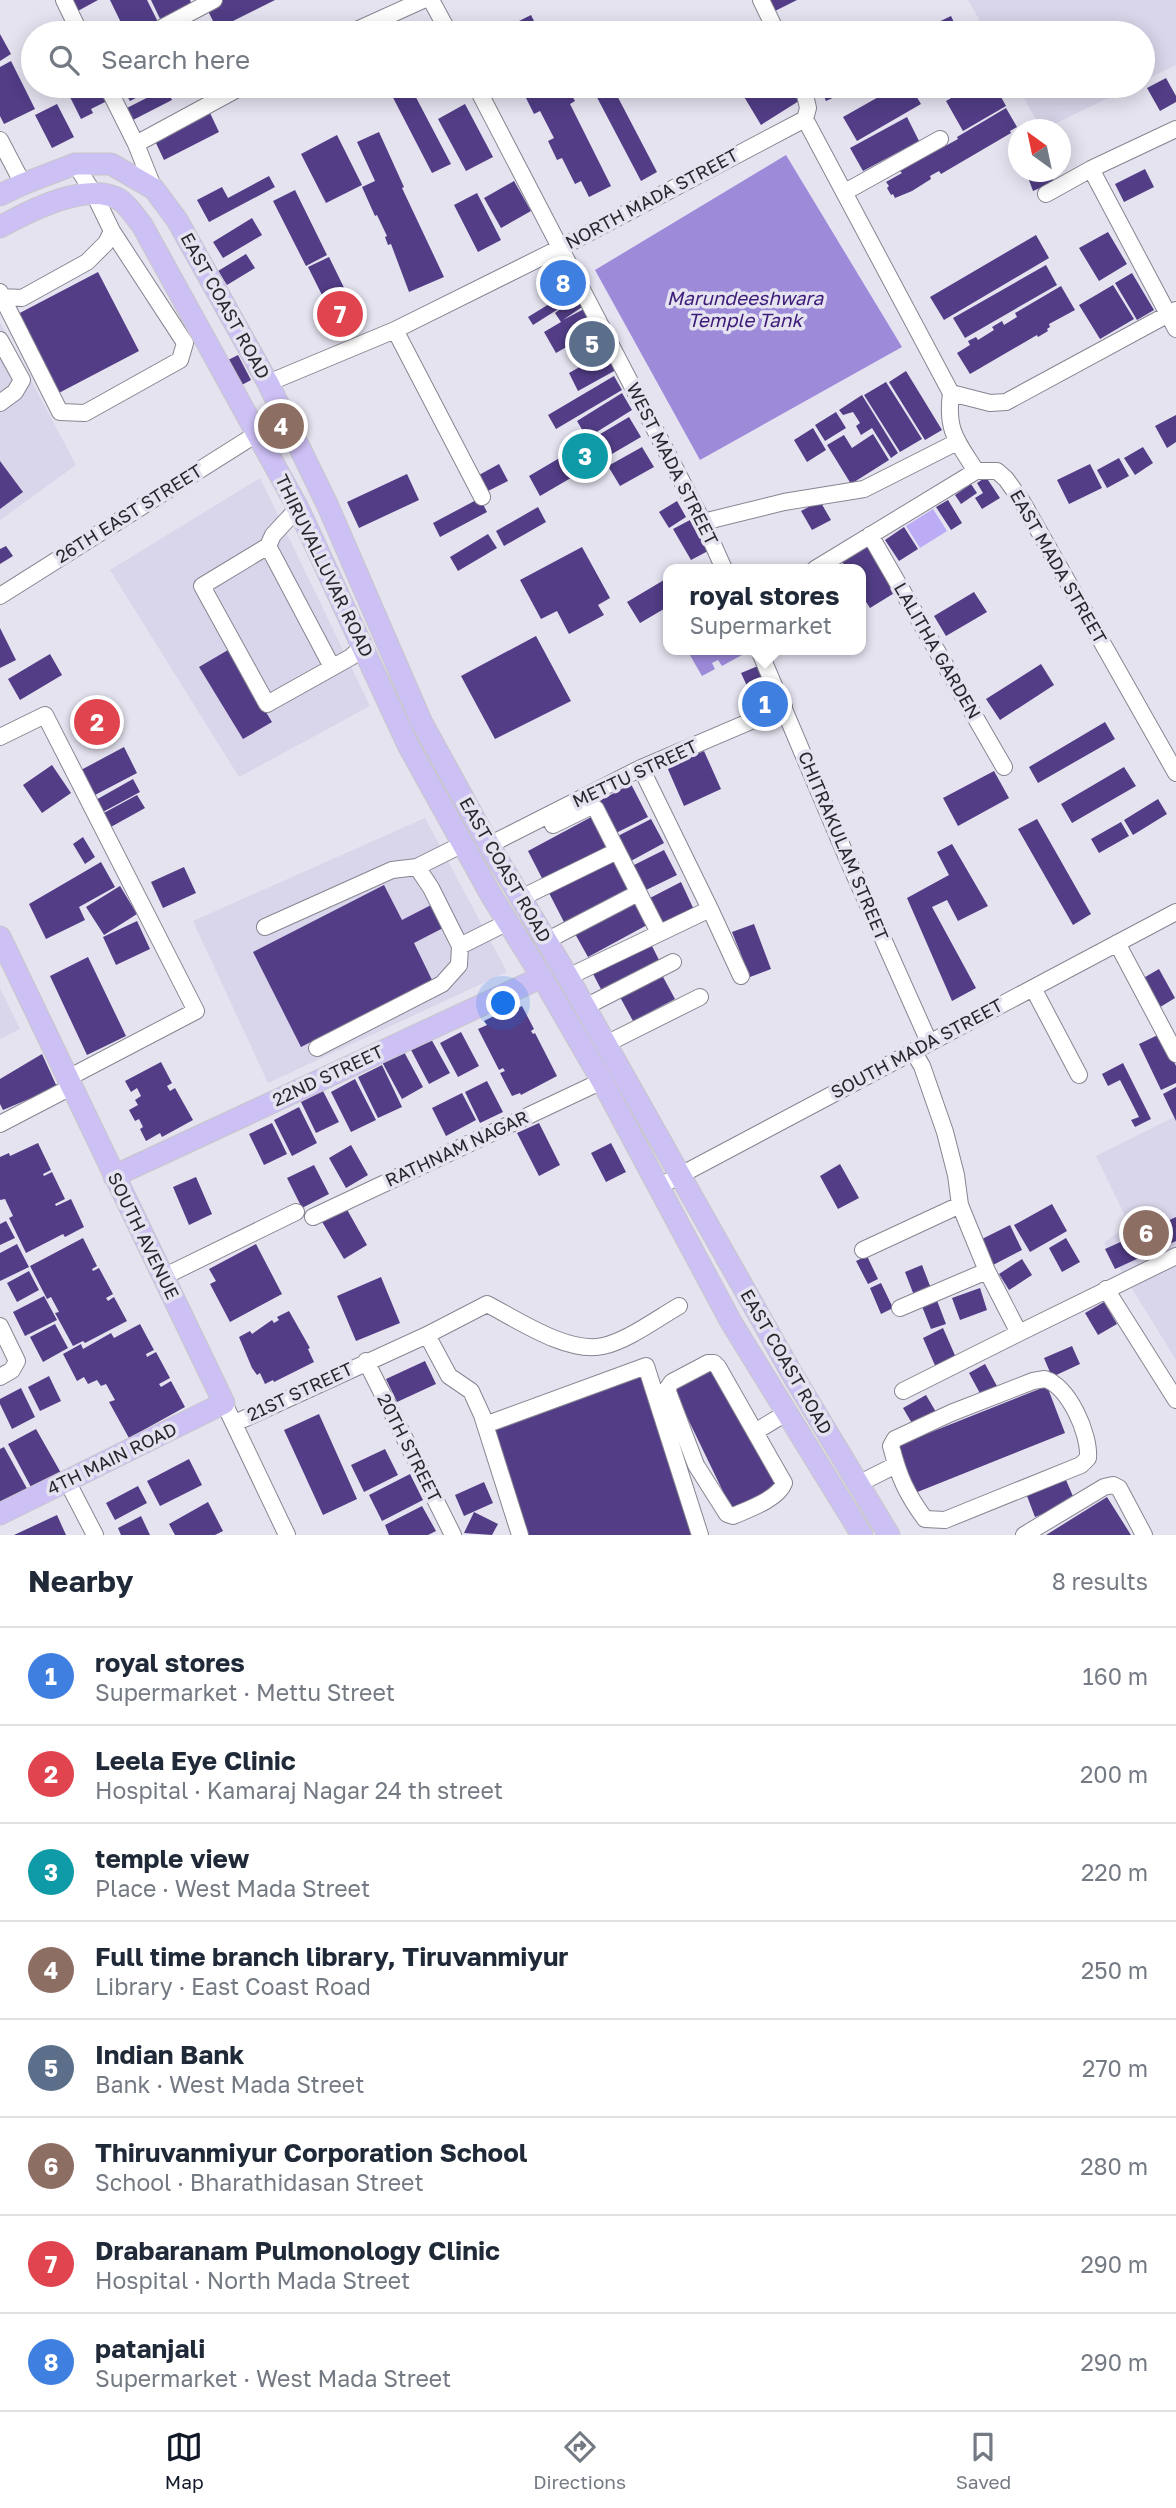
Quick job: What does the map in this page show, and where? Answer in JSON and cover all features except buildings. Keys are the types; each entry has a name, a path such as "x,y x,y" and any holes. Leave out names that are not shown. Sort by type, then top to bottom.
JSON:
{"main road":[{"path":"0,195 75,164 111,164 154,189"},
{"name":"EAST COAST ROAD","path":"154,189 177,220 268,383 327,504 422,723 795,1379 889,1535"},
{"path":"0,227 36,207 93,192"},
{"name":"THIRUVALLUVAR ROAD","path":"93,192 120,200 142,225 299,508 408,745 491,895 542,976"},
{"path":"491,895 517,891"},
{"name":"SOUTH AVENUE","path":"0,937 224,1403"},
{"name":"EAST COAST ROAD","path":"542,976 732,1322 862,1535"},
{"name":"22ND STREET","path":"114,1176 542,976"},
{"name":"4TH MAIN ROAD","path":"0,1514 224,1403"}],"street":[{"path":"64,0 74,21"},
{"path":"175,21 214,0"},
{"path":"377,21 423,0"},
{"path":"431,0 442,21"},
{"path":"761,0 771,21"},
{"path":"113,98 154,189"},
{"path":"136,144 221,98"},
{"name":"WEST MADA STREET","path":"482,98 703,522 722,564"},
{"path":"806,98 808,108 806,119 951,393 948,413 950,427 976,471 823,564"},
{"name":"NORTH MADA STREET","path":"268,383 395,330 806,119"},
{"path":"1046,194 1091,169 1176,129"},
{"path":"845,192 940,139"},
{"path":"0,140 23,184"},
{"path":"1,295 60,412 85,413 180,360 186,343 112,230 75,164"},
{"path":"1091,169 1173,311 1176,328"},
{"path":"1,295 22,298 87,261 106,243 112,230"},
{"path":"951,393 990,403 1006,402 1173,311"},
{"path":"395,330 482,497"},
{"path":"0,340 22,380 15,392 0,403"},
{"name":"26TH EAST STREET","path":"0,596 258,433"},
{"path":"703,522 784,502 864,489 957,442"},
{"name":"EAST MADA STREET","path":"976,471 997,471 1023,503 1176,773"},
{"path":"299,508 272,535 268,546 202,586 267,704 351,657 363,646"},
{"name":"LALITHA GARDEN","path":"870,536 1004,767"},
{"path":"268,546 332,667"},
{"name":"CHITRAKULAM STREET","path":"761,655 929,1042"},
{"name":"METTU STREET","path":"492,850 641,768 784,707"},
{"path":"0,737 45,715 196,1011 0,1124"},
{"path":"641,768 741,976"},
{"path":"492,850 592,806 596,809 659,933"},
{"path":"265,928 392,870 417,867 463,844"},
{"path":"517,891 617,851"},
{"path":"317,1048 442,984 459,965 460,946 431,888 417,867"},
{"path":"546,941 638,893"},
{"path":"568,977 710,909"},
{"name":"SOUTH MADA STREET","path":"658,1188 1176,912"},
{"path":"460,946 508,922"},
{"path":"1117,943 1176,1054"},
{"path":"585,1007 673,962"},
{"path":"1033,988 1079,1075"},
{"path":"606,1044 699,997"},
{"path":"913,1051 922,1066 945,1132 956,1175 960,1205 987,1271 1019,1333"},
{"name":"RATHNAM NAGAR","path":"313,1217 601,1081"},
{"path":"863,1250 960,1205"},
{"path":"163,1277 296,1212"},
{"path":"903,1391 1176,1256"},
{"path":"900,1308 987,1271"},
{"path":"1105,1289 1176,1400"},
{"name":"21ST STREET","path":"234,1423 427,1335 488,1304 550,1336 577,1345 602,1347 680,1306"},
{"path":"0,1325 15,1355 16,1365 0,1377"},
{"path":"427,1335 449,1376 471,1391 485,1425 520,1535"},
{"name":"20TH STREET","path":"366,1361 453,1535"},
{"path":"708,1363 714,1363 753,1427 784,1483 782,1489 773,1496 733,1516 727,1514 696,1465 667,1389 669,1385 708,1363"},
{"path":"485,1425 646,1366 700,1535"},
{"path":"1045,1380 1054,1382 1071,1403 1089,1450 1088,1458 1081,1465 944,1520 925,1519 908,1495 896,1465 891,1446 895,1438 1033,1381 1045,1380"},
{"name":"SOUTH AVENUE","path":"224,1403 287,1535"},
{"path":"753,1427 783,1408"},
{"path":"859,1485 896,1465"},
{"path":"67,1481 94,1535"},
{"path":"1024,1535 1104,1487 1113,1485 1119,1488 1144,1535"}],"shaded area":[{"path":"968,0 1176,0 1176,65 1155,75 1155,21 980,21"},
{"path":"1024,98 1108,98 1065,119 1036,119"},
{"path":"0,322 76,465 0,520"},
{"path":"260,478 370,706 239,777 110,570"},
{"path":"933,509 947,531 920,548 906,526"},
{"path":"425,818 507,972 268,1083 193,921"},
{"path":"0,988 20,1029 0,1039"},
{"path":"1176,1116 1176,1360 1104,1243 1129,1224 1096,1156"}],"water":[{"name":"Marundeeshwara Temple Tank","path":"786,155 902,347 700,460 595,270"},
{"path":"690,655 742,655 722,666 718,660 712,663 715,669 702,676"}],"place":[{"name":"patanjali","path":"563,283"},
{"name":"Drabaranam Pulmonology Clinic","path":"340,314"},
{"name":"Indian Bank","path":"592,344"},
{"name":"Full time branch library, Tiruvanmiyur","path":"281,426"},
{"name":"temple view","path":"585,456"},
{"name":"royal stores","path":"765,704"},
{"name":"Leela Eye Clinic","path":"97,722"},
{"name":"Thiruvanmiyur Corporation School","path":"1146,1233"}]}
